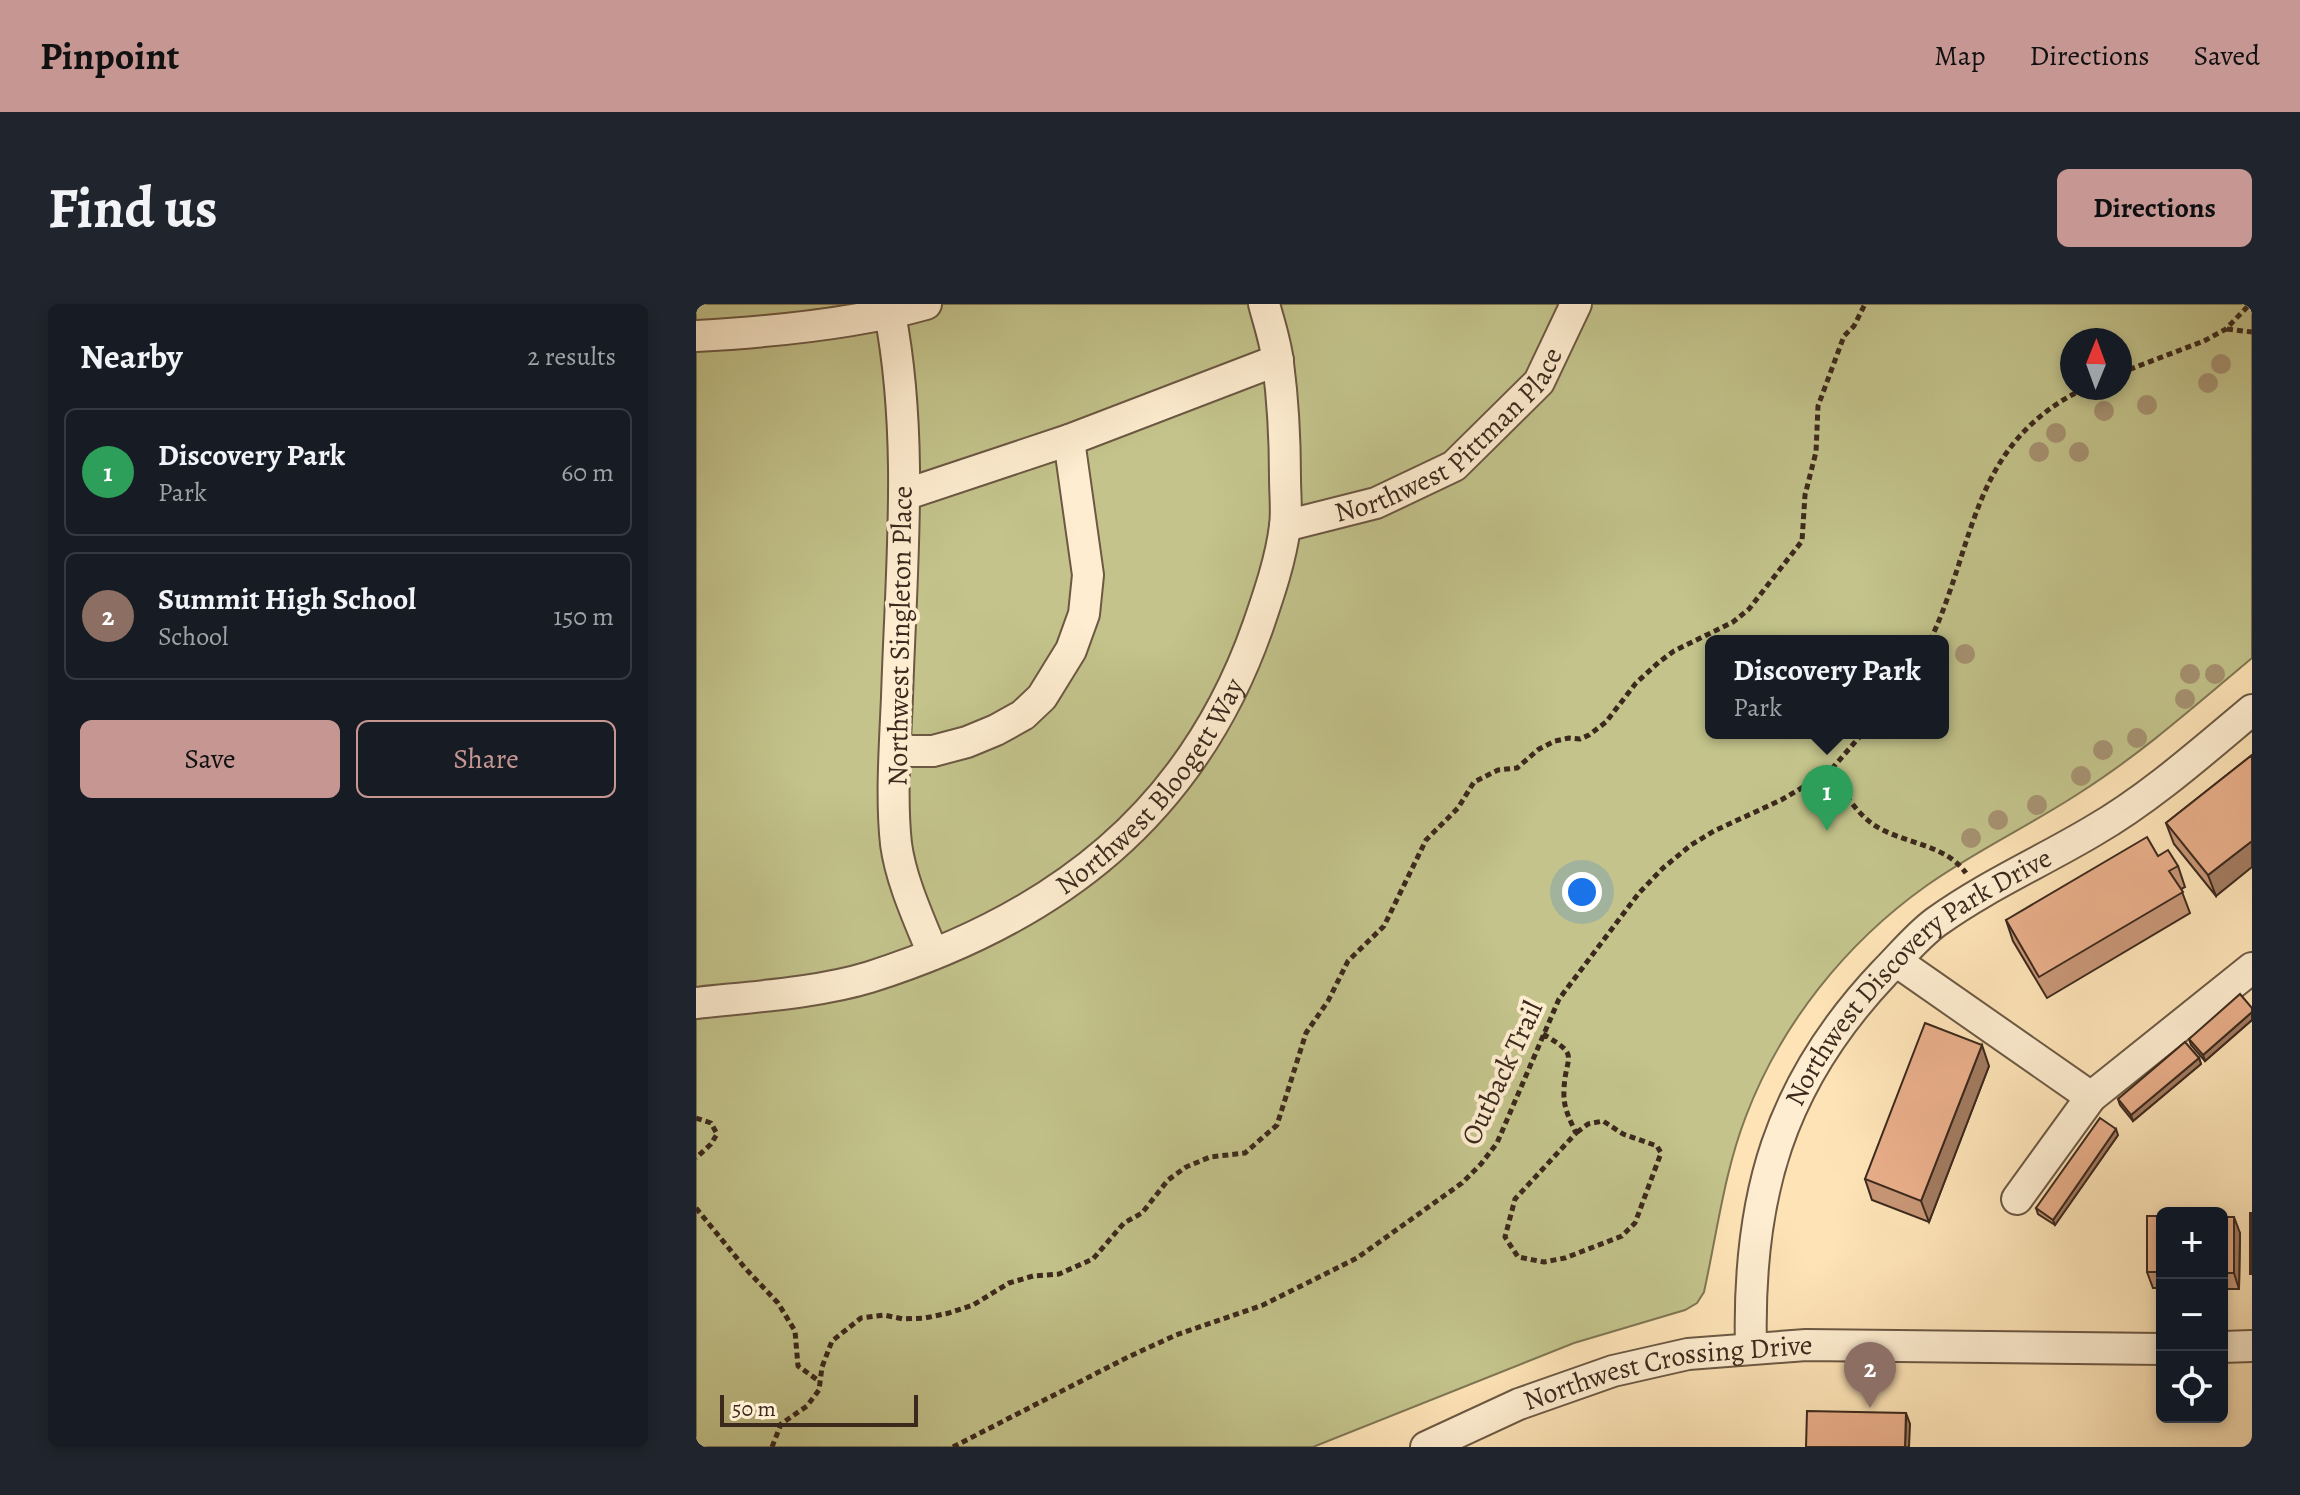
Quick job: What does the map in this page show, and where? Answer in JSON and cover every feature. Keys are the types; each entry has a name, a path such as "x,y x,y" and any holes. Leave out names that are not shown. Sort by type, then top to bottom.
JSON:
{"street":[{"path":"696,336 735,334 890,314 926,304"},
{"name":"Northwest Bloogett Way","path":"696,1003 780,994 867,978 994,928 1050,896 1115,847 1170,789 1214,724 1244,665 1269,594 1285,526 1285,440 1278,360 1264,304"},
{"name":"Northwest Pittman Place","path":"1285,526 1376,503 1454,466 1539,382 1576,304"},
{"name":"Northwest Singleton Place","path":"890,314 899,358 904,495 895,751 896,845 917,916 933,954"},
{"path":"904,495 1069,440 1278,360"},
{"path":"895,751 933,751 967,742 1023,715 1042,697 1071,650 1084,614 1088,575 1069,440"},
{"name":"Northwest Discovery Park Drive","path":"1751,1348 1749,1301 1753,1239 1762,1189 1785,1121 1815,1059 1852,1007 1933,924 1978,893 2096,830 2190,762 2252,710"},
{"path":"1896,961 2091,1097"},
{"path":"2017,1199 2091,1097 2252,968"},
{"name":"Northwest Crossing Drive","path":"1426,1447 1519,1404 1613,1371 1688,1354 1806,1345 2156,1349"},
{"path":"2228,1347 2252,1346"}],"path":[{"path":"1707,635 1733,622 1749,609 1802,541 1805,495 1816,452 1818,406 1844,336 1854,326 1865,304"},
{"path":"2132,369 2180,351 2226,329 2250,304"},
{"path":"2226,329 2252,332"},
{"path":"1933,635 1989,479 2022,434 2061,400"},
{"path":"772,1447 781,1424 807,1406 819,1390 827,1348 861,1318 884,1315 903,1319 925,1318 949,1313 973,1305 1009,1283 1033,1276 1059,1274 1093,1259 1124,1223 1142,1213 1168,1180 1202,1159 1245,1153 1277,1125 1306,1033 1328,1001 1348,961 1384,926 1426,840 1458,808 1474,782 1498,770 1517,768 1539,749 1555,741 1589,735 1606,722 1636,683 1659,662 1705,636"},
{"name":"Outback Trail","path":"953,1447 1140,1351 1263,1305 1357,1258 1462,1183 1497,1143 1559,999 1639,893 1691,845 1829,772 1858,739"},
{"path":"1829,772 1862,815 1875,826 1942,853 1964,869 1978,893"},
{"path":"1543,1034 1566,1049 1570,1060 1564,1088 1565,1111 1576,1133"},
{"path":"696,1118 711,1123 717,1134 696,1158"},
{"path":"1603,1121 1623,1134 1657,1146 1661,1153 1635,1223 1622,1236 1565,1258 1544,1262 1518,1257 1505,1237 1515,1199 1576,1133 1588,1124 1603,1121"},
{"path":"696,1208 778,1303 795,1331 798,1366 819,1382"}],"green space":[{"path":"696,304 2252,304 2252,658 2104,777 1926,886 1869,933 1819,988 1797,1018 1761,1082 1738,1138 1726,1181 1704,1292 1697,1303 1685,1310 1574,1343 1313,1447 696,1447"}],"building":[{"path":"2252,755 2252,841 2208,875 2166,823"},
{"path":"2147,837 2158,856 2168,850 2178,866 2169,871 2183,892 2039,977 2006,920"},
{"path":"2240,994 2252,1012 2203,1055 2189,1039"},
{"path":"1925,1023 1982,1045 1921,1201 1865,1179"},
{"path":"2185,1042 2199,1058 2131,1115 2118,1099"},
{"path":"2100,1118 2116,1129 2053,1220 2036,1208"},
{"path":"2252,1213 2252,1274 2250,1274"},
{"path":"2147,1216 2156,1216 2156,1272 2147,1272"},
{"path":"2228,1217 2234,1217 2234,1273 2228,1273"},
{"path":"1807,1411 1906,1413 1905,1447 1806,1447"}],"place":[{"name":"Discovery Park","path":"1827,831"},
{"name":"Summit High School","path":"1870,1408"}]}
